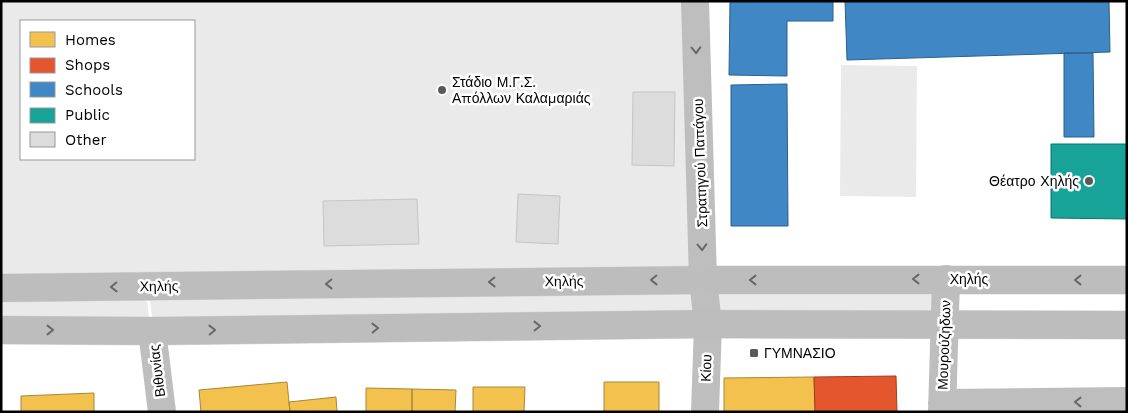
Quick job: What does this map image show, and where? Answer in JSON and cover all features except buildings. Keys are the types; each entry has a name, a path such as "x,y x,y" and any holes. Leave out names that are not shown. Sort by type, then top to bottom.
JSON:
{"main road":[{"name":"Χηλής","path":"1,288 703,280 1127,280"},
{"path":"1,330 152,331 708,324 1127,325"}],"street":[{"name":"Στρατηγού Παπάγου","path":"695,1 703,280 708,324"},
{"name":"Μουρούζηδων","path":"942,407 946,279"},
{"name":"Κίου","path":"705,412 708,324"},
{"name":"Βιθυνίας","path":"152,331 162,412"},
{"path":"942,407 1127,402"}],"shaded area":[{"name":"Στάδιο Μ.Γ.Σ. Απόλλων Καλαμαριάς","path":"1,1 689,1 695,279 1,279"},
{"path":"841,65 917,66 916,197 840,196"},
{"path":"701,281 706,323 154,330 148,287"},
{"path":"704,281 943,282 943,322 710,323"},
{"path":"146,288 150,330 1,328 1,290"}],"place":[{"name":"Στάδιο Μ.Γ.Σ. Απόλλων Καλαμαριάς","path":"442,90"},
{"name":"Θέατρο Χηλής","path":"1089,181"},
{"name":"ΓΥΜΝΑΣΙΟ","path":"754,353"}]}
